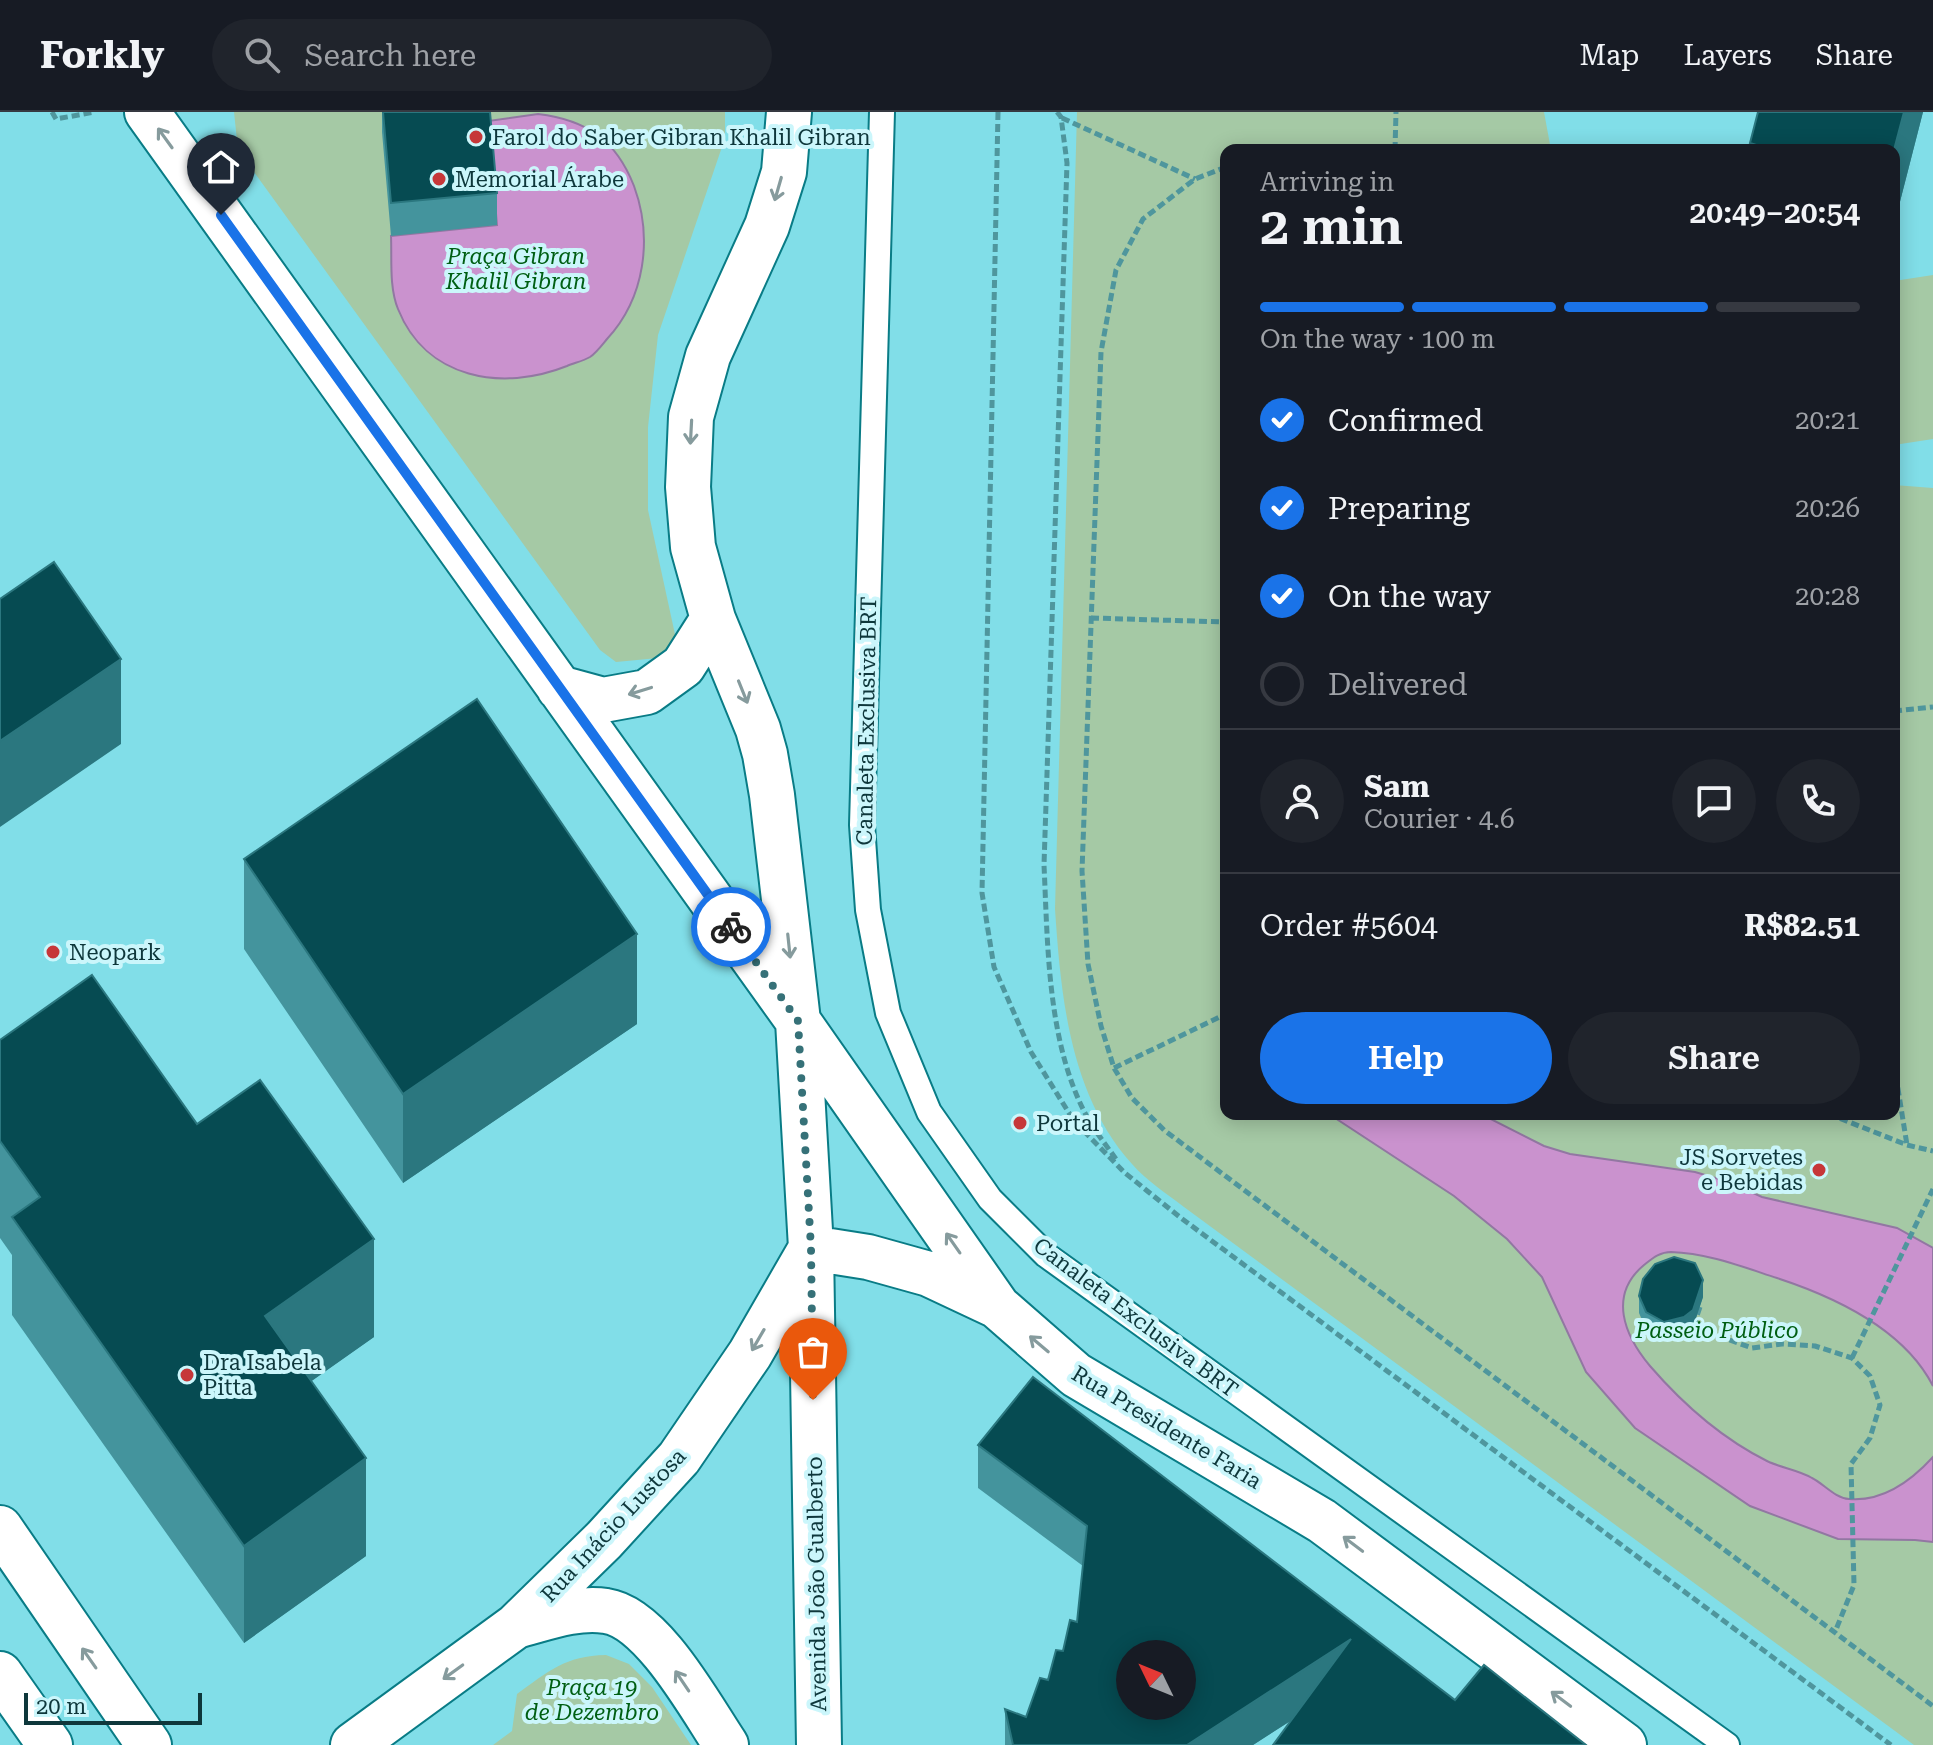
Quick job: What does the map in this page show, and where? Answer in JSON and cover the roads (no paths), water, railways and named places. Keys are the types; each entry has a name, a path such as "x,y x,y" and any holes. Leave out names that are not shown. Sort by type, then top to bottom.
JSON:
{"street":[{"name":"Rua Presidente Faria","path":"147,112 798,1021 998,1307 1076,1375 1322,1521 1624,1745"},
{"name":"Avenida João Gualberto","path":"789,112 784,172 767,226 708,356 691,417 688,487 693,547 713,619 758,729 765,754 798,1021 811,1248 819,1745"},
{"path":"559,688 603,700 647,692 683,666 713,619"},
{"path":"811,1248 868,1257 929,1274 998,1307"},
{"name":"Rua Inácio Lustosa","path":"353,1745 516,1626 604,1540 679,1458 750,1354 811,1248"},
{"path":"0,1528 149,1745"},
{"path":"516,1626 573,1612 607,1611 631,1621 655,1641 726,1745"},
{"path":"0,1674 50,1745"}],"lane":[{"name":"Canaleta Exclusiva BRT","path":"882,112 862,825 868,910 888,1013 929,1112 990,1199 1046,1255 1727,1745"}],"place":[{"name":"Farol do Saber Gibran Khalil Gibran","path":"476,137"},
{"name":"Memorial Árabe","path":"439,179"},
{"name":"Neopark","path":"53,952"},
{"name":"Portal","path":"1020,1123"},
{"name":"JS Sorvetes e Bebidas","path":"1819,1170"},
{"name":"Dra Isabela Pitta","path":"187,1375"}],"park label":[{"name":"Praça Gibran Khalil Gibran","path":"516,268"},
{"name":"Passeio Público","path":"1717,1330"},
{"name":"Praça 19 de Dezembro","path":"592,1700"}]}
